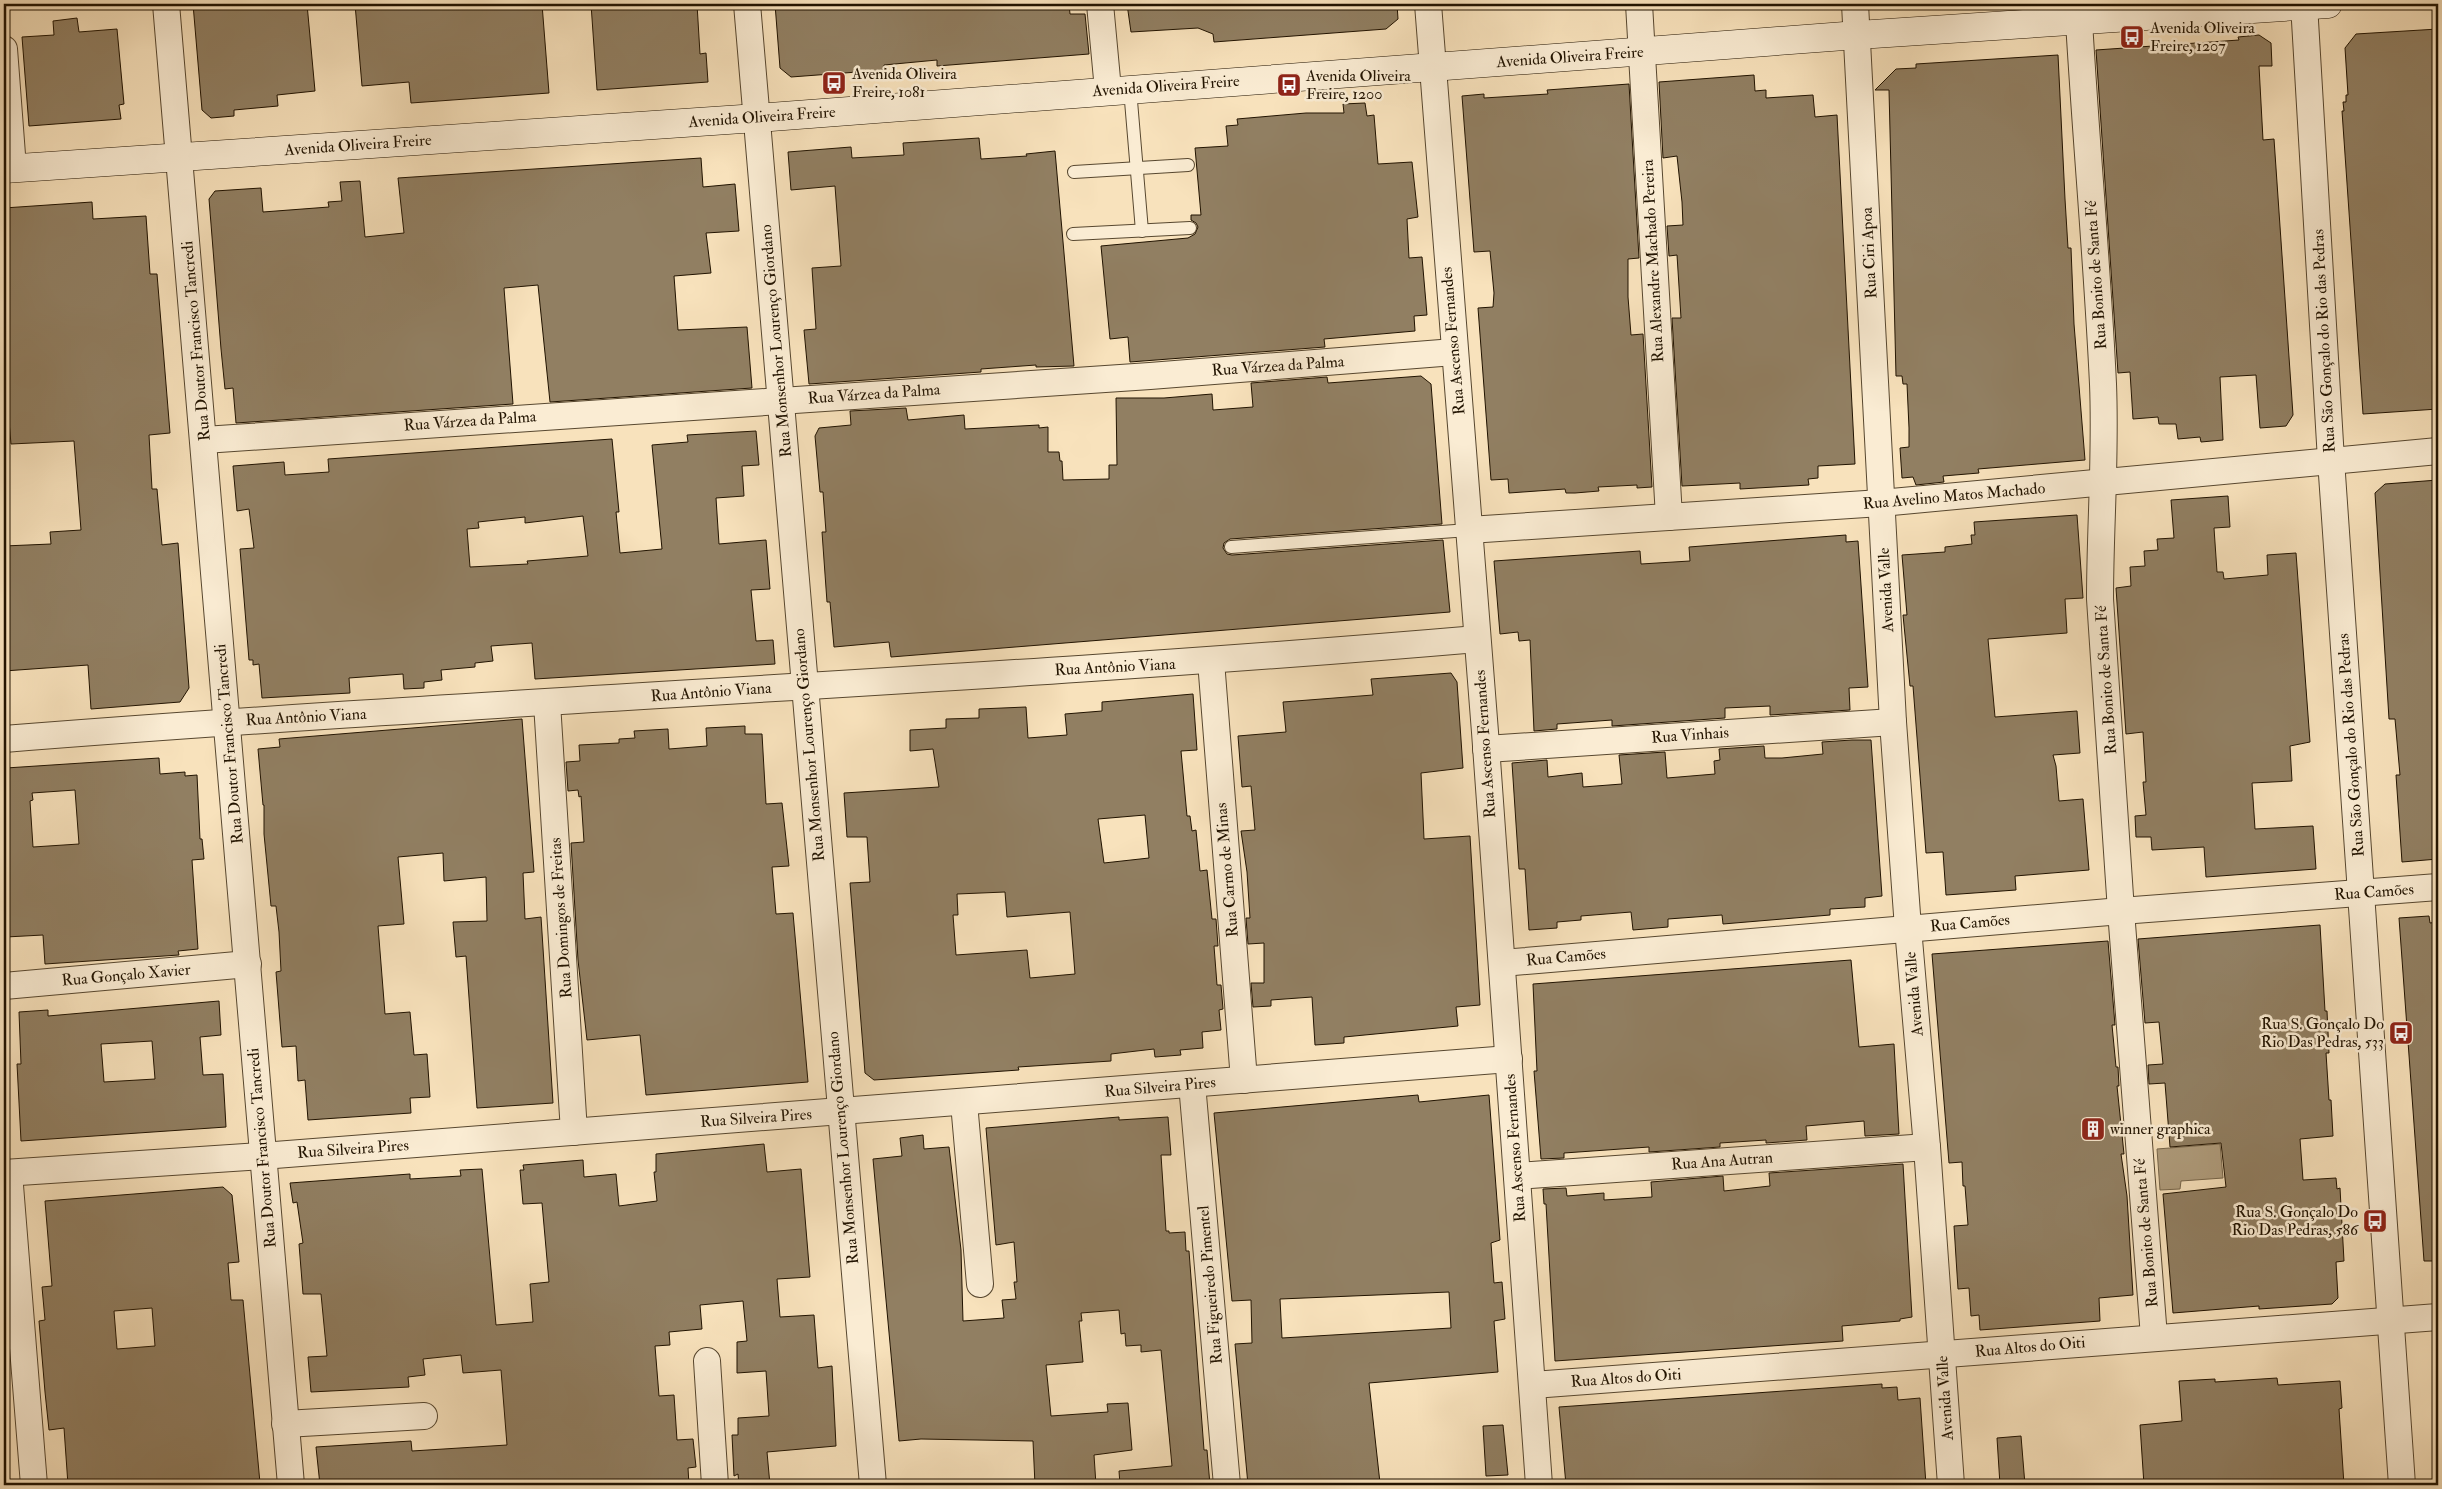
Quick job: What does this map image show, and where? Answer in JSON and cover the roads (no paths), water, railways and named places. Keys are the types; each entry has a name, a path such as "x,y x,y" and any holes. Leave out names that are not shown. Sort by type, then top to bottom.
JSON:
{"street":[{"name":"Rua Doutor Francisco Tancredi","path":"166,4 291,1485"},
{"name":"Rua Monsenhor Lourenço Giordano","path":"747,4 782,400 803,686 839,1112 873,1485"},
{"path":"1100,4 1119,90"},
{"name":"Rua Ascenso Fernandes","path":"1428,4 1486,749 1539,1485"},
{"name":"Rua Alexandre Machado Pereira","path":"1639,4 1669,517"},
{"name":"Rua Ciri Apoa","path":"1856,4 1881,503"},
{"name":"Avenida Oliveira Freire","path":"8,168 758,118 1432,66 1641,52 1858,35 2078,13 2312,4"},
{"name":"Rua São Gonçalo do Rio das Pedras","path":"2312,4 2331,460 2402,1485"},
{"name":"Rua Bonito de Santa Fé","path":"2078,13 2103,384 2100,599 2121,911 2154,1338"},
{"path":"4,49 8,168"},
{"name":"Rua Várzea da Palma","path":"204,440 1150,376 1454,352"},
{"name":"Rua Avelino Matos Machado","path":"1468,530 1881,503 2438,451"},
{"name":"Avenida Valle","path":"1881,503 1893,722 1908,928 1928,1146 1951,1485"},
{"name":"Rua Antônio Viana","path":"4,739 227,721 547,703 1211,661 1477,639"},
{"name":"Rua Carmo de Minas","path":"1211,661 1244,1080"},
{"name":"Rua Domingos de Freitas","path":"547,703 574,1132"},
{"name":"Rua Vinhais","path":"1486,749 1893,722"},
{"name":"Rua Camões","path":"1502,963 1908,928 2438,887"},
{"name":"Rua Gonçalo Xavier","path":"4,986 248,964"},
{"name":"Rua Silveira Pires","path":"6,1173 262,1156 964,1103 1509,1059"},
{"name":"Rua Figueiredo Pimentel","path":"1192,1084 1227,1485"},
{"path":"964,1103 980,1284"},
{"name":"Rua Ana Autran","path":"1517,1176 1928,1146"},
{"path":"6,1173 34,1485"},
{"name":"Rua Altos do Oiti","path":"1532,1385 2438,1317"},
{"path":"707,1361 715,1485"},
{"path":"285,1424 424,1416"}],"lane":[{"path":"1119,90 1136,169 1142,231"},
{"path":"1074,172 1188,165"},
{"path":"1073,234 1190,228"},
{"path":"1231,547 1468,530"}],"place":[{"name":"Avenida Oliveira Freire, 1207","path":"2132,37"},
{"name":"Avenida Oliveira Freire, 1081","path":"834,83"},
{"name":"Avenida Oliveira Freire, 1200","path":"1289,85"},
{"name":"Rua S. Gonçalo Do Rio Das Pedras, 533","path":"2401,1033"},
{"name":"winner graphica","path":"2093,1129"},
{"name":"Rua S. Gonçalo Do Rio Das Pedras, 586","path":"2375,1221"}]}
